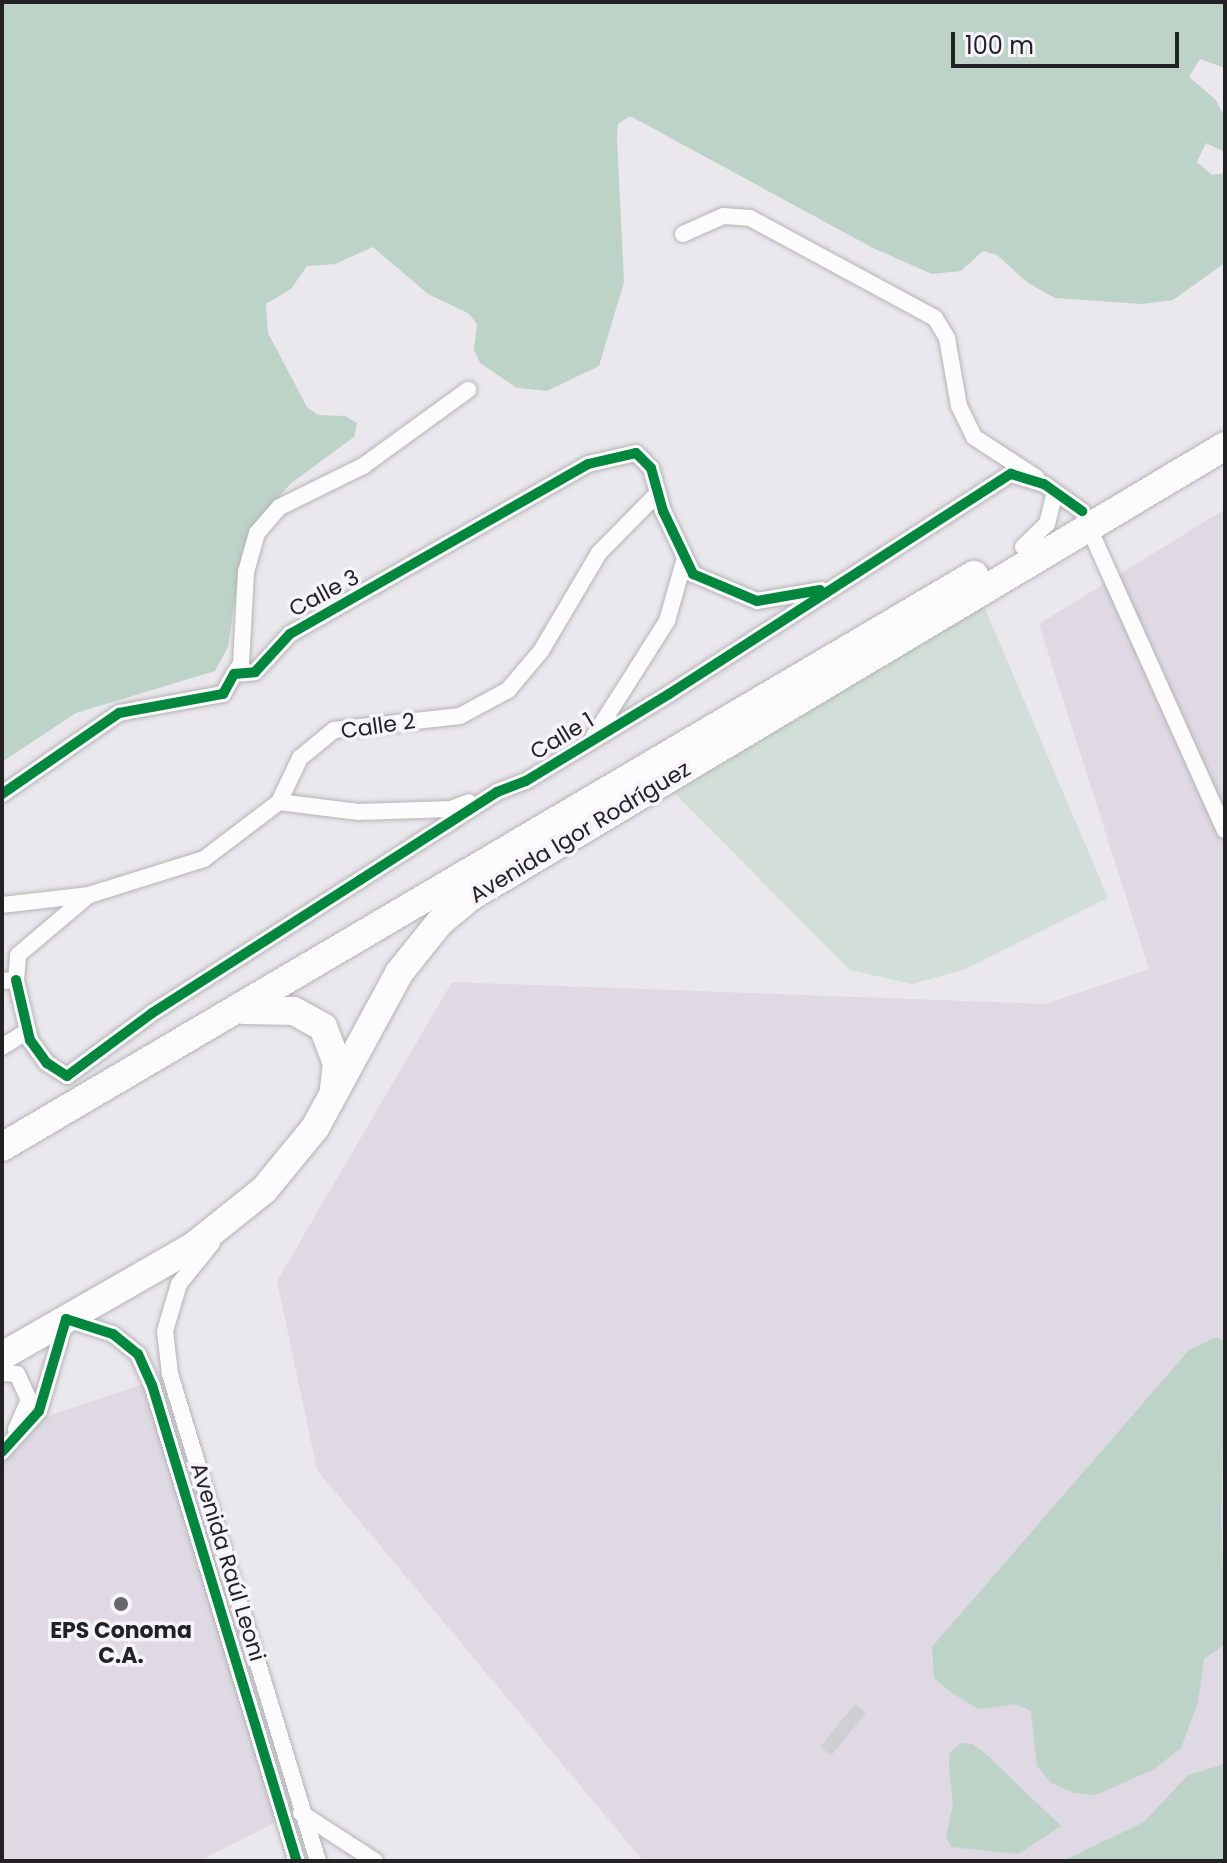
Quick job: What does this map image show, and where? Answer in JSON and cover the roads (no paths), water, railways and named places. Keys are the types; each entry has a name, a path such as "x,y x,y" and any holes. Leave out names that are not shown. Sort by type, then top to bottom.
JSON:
{"highway":[{"name":"Avenida Igor Rodríguez","path":"2,1356 194,1246 236,1215 289,1165 334,1095 399,973 440,922 470,897 1086,520 1225,424"},
{"name":"Avenida Igor Rodríguez","path":"2,1147 240,1010 428,893 1023,547 1086,520 1225,446"},
{"path":"240,1010 294,1011 323,1027 337,1064 334,1095"}],"street":[{"path":"683,234 723,216 750,218 935,318 947,338 959,406 974,437 1050,488 1047,524 1023,547"},
{"path":"234,674 241,664 246,572 257,533 280,507 363,466 468,390"},
{"name":"Calle 3","path":"2,794 119,713 223,694 234,674 255,672 290,634 588,464 636,453 651,468 658,493"},
{"name":"Calle 1","path":"28,1031 47,1063 67,1076 152,1013 497,792 526,781 590,742 1011,474 1050,488 1086,520"},
{"path":"658,493 693,574 757,601 827,589"},
{"name":"Calle 2","path":"9,981 18,955 89,895 204,859 279,802 300,758 334,730 460,716 508,690 541,651 599,553 658,493"},
{"path":"1086,520 1225,830"},
{"path":"590,742 667,621 685,558"},
{"path":"279,802 358,812 451,809 497,792"},
{"path":"2,905 89,895"},
{"path":"2,1047 28,1031 9,981"},
{"name":"Avenida Raúl Leoni","path":"236,1215 179,1284 165,1331 170,1374 318,1861"},
{"path":"4,1450 39,1411 66,1319"},
{"name":"Avenida Raúl Leoni","path":"66,1319 113,1334 138,1354 152,1385 297,1861"},
{"path":"2,1373 17,1374 29,1400 4,1450"},
{"path":"283,1813 303,1812 375,1861"}],"place":[{"name":"EPS Conoma C.A.","path":"121,1604"}]}
